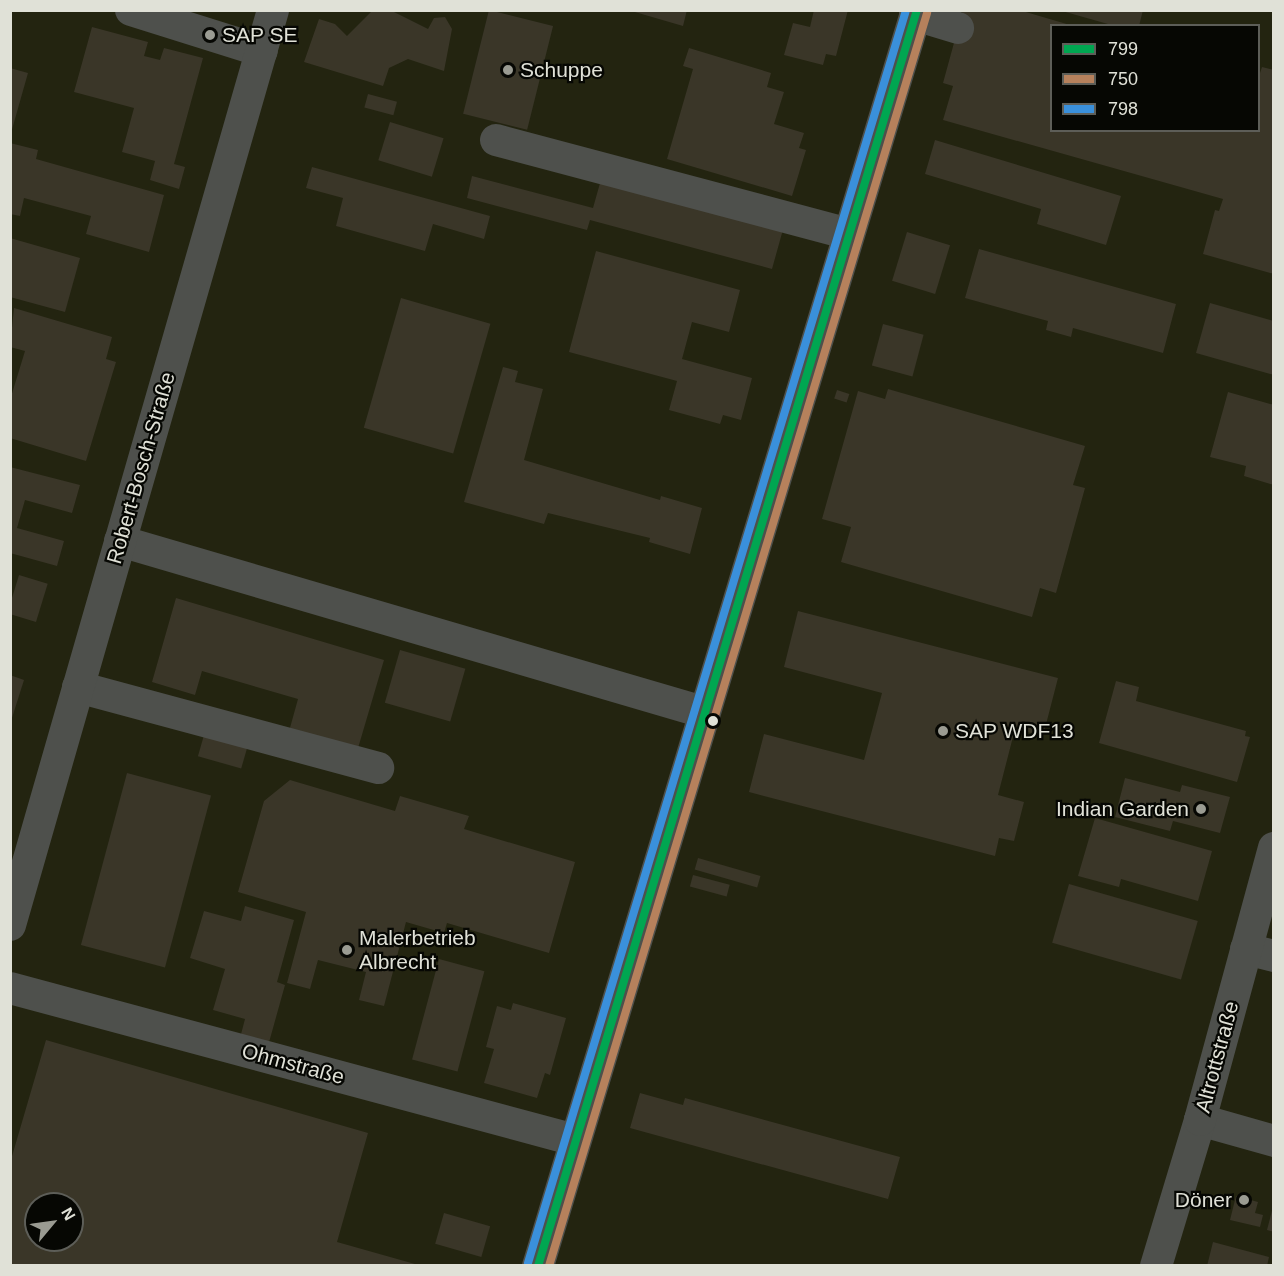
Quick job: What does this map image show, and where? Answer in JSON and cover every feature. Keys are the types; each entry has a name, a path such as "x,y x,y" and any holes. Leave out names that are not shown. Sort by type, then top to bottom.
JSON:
{"street":[{"path":"131,10 262,51"},
{"name":"Robert-Bosch-Straße","path":"10,925 273,10"},
{"path":"538,1266 703,712 916,13 958,28"},
{"path":"496,140 849,234"},
{"path":"120,541 703,712"},
{"path":"78,687 378,768"},
{"name":"Altrottstraße","path":"1156,1266 1200,1120 1260,952 1274,848"},
{"name":"Ohmstraße","path":"10,988 575,1140"},
{"path":"1200,1120 1274,1141"}],"shaded area":[{"path":"10,11 1273,11 1273,1265 11,1265"}],"building":[{"path":"373,10 390,10 428,29 434,18 445,17 452,29 444,71 408,59 389,68 383,86 304,62 319,19 335,24 347,36"},
{"name":"Schuppe","path":"489,10 553,26 527,130 463,114"},
{"path":"628,10 687,10 683,26"},
{"path":"814,10 848,10 836,56 826,54 823,65 784,55 793,23 810,27"},
{"path":"963,10 1019,10 1067,24 1050,24 1050,132 1260,132 1260,73 1262,67 1274,70 1274,274 1203,254 1215,210 1219,211 1223,199 943,120 953,86 943,83"},
{"path":"1143,10 1140,24 1108,24 1062,11"},
{"path":"92,27 148,42 144,56 160,60 164,48 203,58 174,164 185,167 179,189 150,180 155,161 122,152 134,108 74,92"},
{"path":"689,48 771,73 767,87 784,92 774,124 804,133 799,148 806,150 792,196 667,159 693,69 683,66"},
{"path":"10,68 28,73 11,133 10,133"},
{"path":"368,94 397,102 393,115 364,108"},
{"path":"390,122 444,138 432,177 378,160"},
{"path":"935,140 1121,196 1106,245 1037,224 1041,209 925,174"},
{"path":"10,143 38,150 36,159 164,195 149,252 86,234 91,216 24,198 20,216 10,214"},
{"path":"312,167 490,216 484,239 433,224 425,251 336,226 343,198 306,188"},
{"path":"472,176 593,208 602,176 784,226 772,269 590,220 587,230 467,198"},
{"path":"907,232 950,245 935,294 892,281"},
{"path":"10,238 80,258 65,312 10,297"},
{"path":"979,249 1176,304 1163,353 1073,328 1071,337 1046,330 1048,321 965,298"},
{"path":"596,251 740,290 729,332 692,322 682,359 752,378 741,420 723,415 720,424 669,410 677,381 569,352"},
{"path":"401,298 490,324 453,453 364,428"},
{"path":"1210,303 1274,321 1274,375 1196,353"},
{"path":"14,308 112,337 106,359 116,362 86,461 10,438 10,400 25,351 10,347"},
{"path":"883,324 924,335 912,376 872,366"},
{"path":"503,367 518,371 515,382 543,389 524,460 660,500 661,496 702,508 690,554 649,542 650,538 548,513 544,524 464,502"},
{"path":"888,389 1085,446 1073,485 1085,488 1056,593 1040,588 1032,617 841,562 851,527 822,519 858,391 885,399"},
{"path":"837,390 849,394 847,403 834,399"},
{"path":"1228,392 1274,405 1274,485 1244,476 1246,466 1210,457"},
{"path":"10,467 80,485 72,513 25,500 17,528 64,541 57,566 10,553"},
{"path":"19,575 48,584 36,622 10,614 10,604"},
{"path":"176,598 384,660 356,755 288,735 298,699 202,671 195,695 152,682"},
{"name":"SAP WDF13","path":"798,611 1058,678 1043,736 1015,729 998,795 1024,802 1014,841 999,838 995,856 749,792 764,734 864,760 882,693 784,667"},
{"path":"400,650 465,669 450,722 385,703"},
{"path":"10,675 24,680 11,721 10,721"},
{"path":"1116,681 1139,687 1136,701 1246,731 1245,736 1250,737 1237,782 1099,743"},
{"path":"204,735 247,747 241,769 198,756"},
{"path":"127,773 211,796 165,967 81,945"},
{"path":"1125,778 1180,792 1182,785 1230,797 1220,833 1173,821 1170,831 1115,817"},
{"path":"290,780 395,811 400,796 469,816 464,829 575,862 549,953 447,923 444,933 406,922 384,1006 359,1000 366,972 318,960 310,989 287,983 306,912 238,892 264,801"},
{"path":"1095,818 1212,851 1198,901 1121,879 1119,887 1078,876"},
{"path":"698,858 760,876 757,887 695,870"},
{"path":"693,875 730,885 727,896 690,887"},
{"path":"1069,884 1198,921 1181,980 1052,943"},
{"path":"245,906 294,920 277,982 285,985 268,1046 240,1038 245,1019 213,1010 225,969 190,958 204,911 241,921"},
{"path":"439,959 484,971 457,1072 412,1059"},
{"path":"513,1003 566,1018 550,1075 545,1073 537,1098 484,1083 494,1049 486,1047 497,1006 511,1010"},
{"path":"46,1040 368,1133 337,1242 422,1266 10,1266 10,1163"},
{"path":"640,1093 683,1105 685,1098 900,1157 888,1199 630,1128"},
{"path":"1236,1196 1258,1202 1255,1213 1263,1215 1260,1227 1230,1220"},
{"path":"1274,1207 1274,1232 1267,1230"},
{"path":"444,1213 490,1226 481,1257 435,1244"},
{"path":"1213,1242 1269,1257 1267,1266 1207,1266"}],"transit line":[{"name":"798","path":"528,1263 906,10"},
{"name":"799","path":"538,1266 917,10"},
{"name":"750","path":"549,1266 927,13"}],"place":[{"name":"SAP SE","path":"210,35"},
{"name":"Schuppe","path":"508,70"},
{"name":"SAP WDF13","path":"943,731"},
{"name":"Indian Garden","path":"1201,809"},
{"name":"Malerbetrieb Albrecht","path":"347,950"},
{"name":"Döner","path":"1244,1200"}]}
